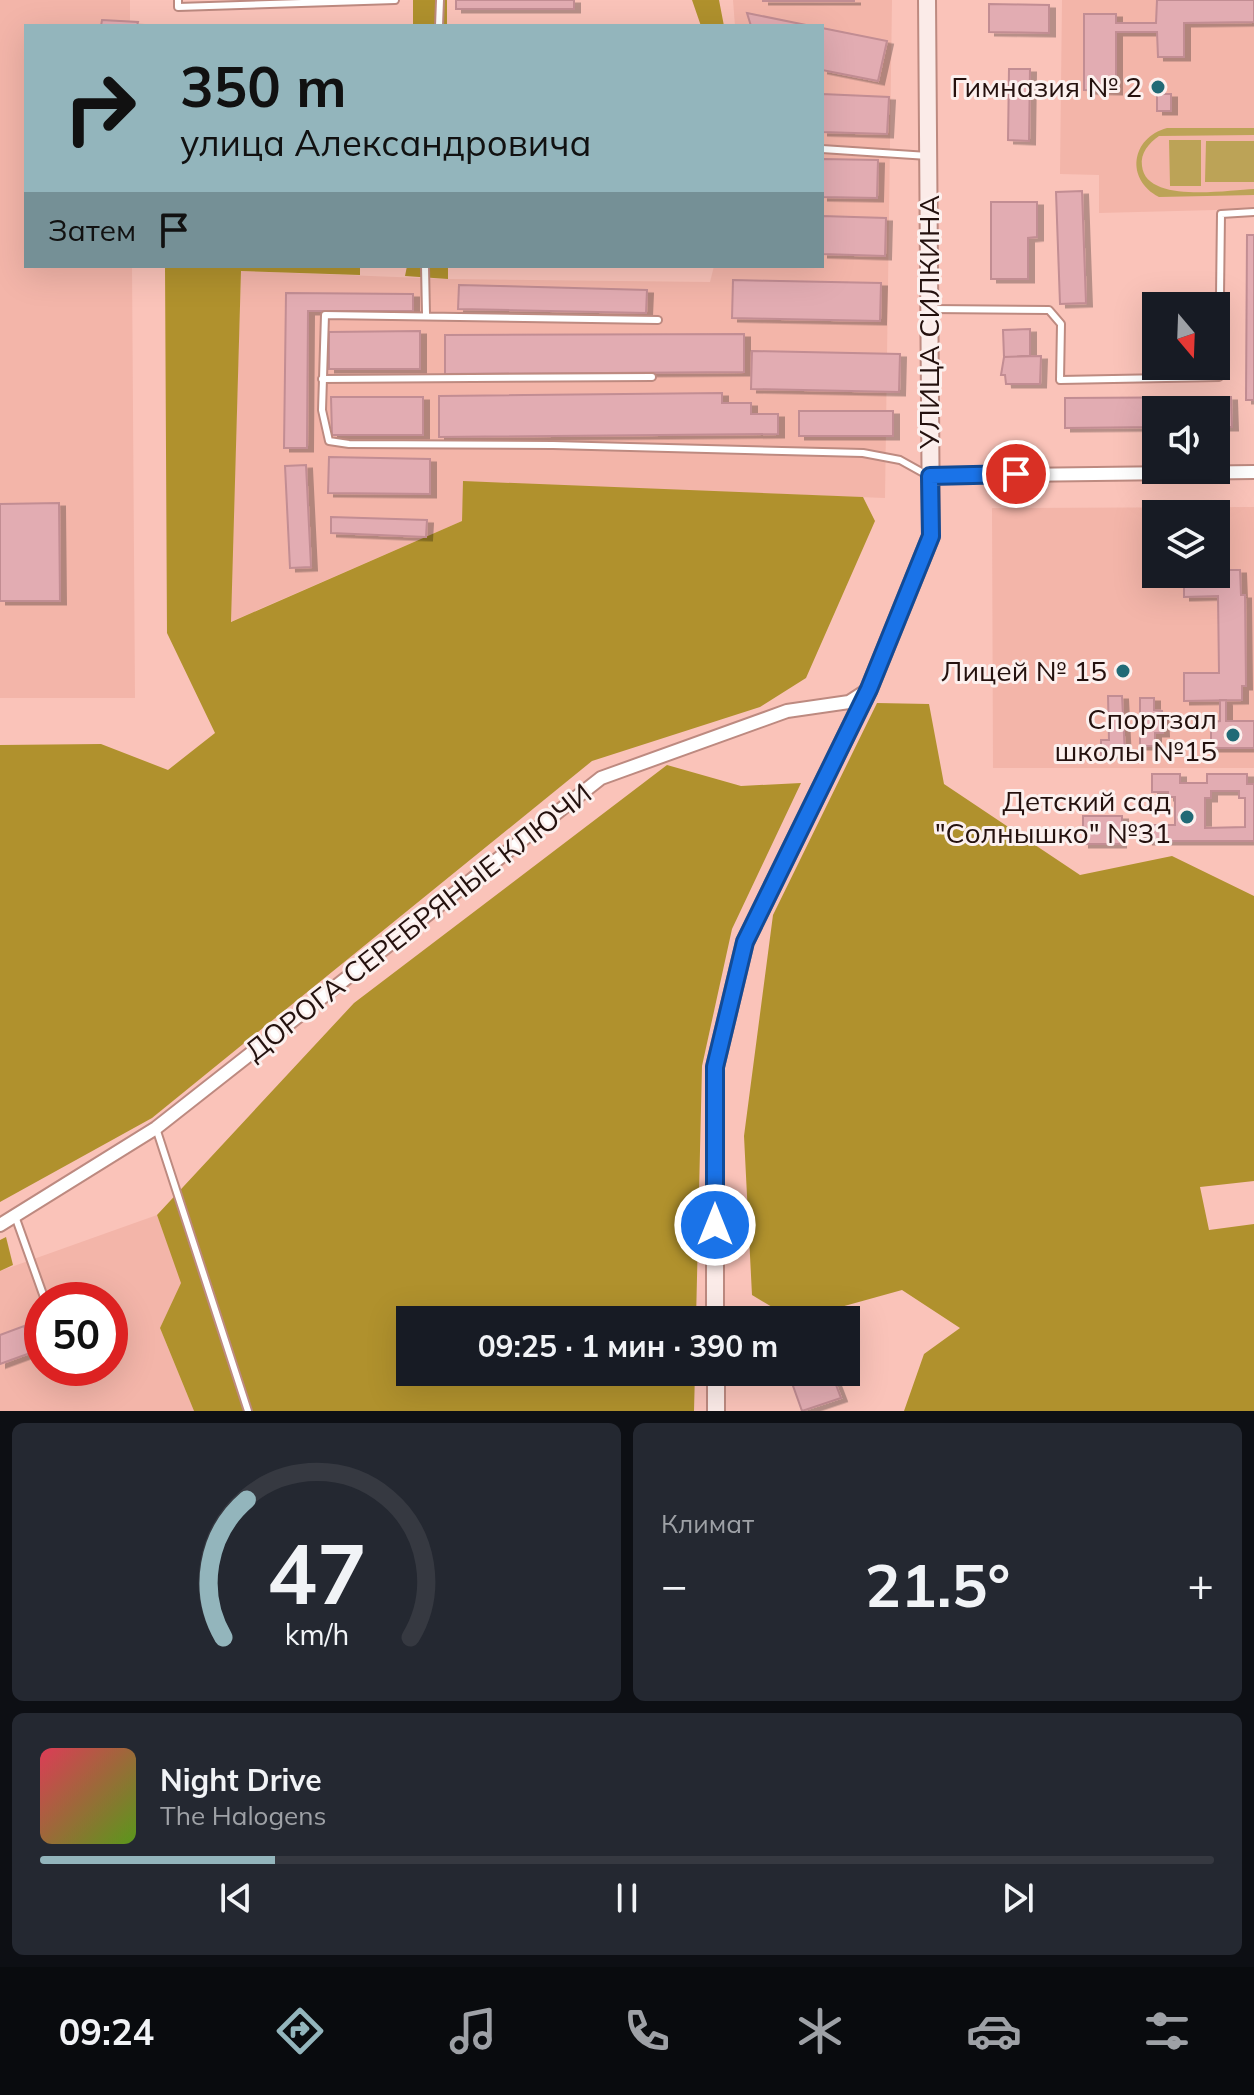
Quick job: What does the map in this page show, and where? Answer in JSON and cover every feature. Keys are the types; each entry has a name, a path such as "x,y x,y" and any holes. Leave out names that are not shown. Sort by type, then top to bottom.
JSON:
{"main road":[{"name":"УЛИЦА СИЛКИНА","path":"715,1306 715,1067 745,942 869,689 931,536 927,0"},
{"path":"716,1386 716,1411"}],"street":[{"path":"930,476 1254,472"},
{"name":"ДОРОГА СЕРЕБРЯНЫЕ КЛЮЧИ","path":"0,1225 156,1128 601,778 787,711 849,702 869,689"}],"lane":[{"path":"178,0 178,7 395,0"},
{"path":"439,24 440,0"},
{"path":"824,149 928,156"},
{"path":"928,309 1049,310 1061,324 1060,380 1219,377 1221,214 1254,212"},
{"path":"425,268 426,314"},
{"path":"658,320 426,314 325,315 322,410 329,441 349,444 553,445 863,453 900,460 930,476"},
{"path":"322,379 652,377"},
{"path":"156,1128 248,1411"},
{"path":"15,1216 39,1282"}],"shaded area":[{"path":"0,0 130,0 130,24 24,24 24,268 132,268 135,698 0,698"},
{"path":"413,0 447,0 447,24 413,24"},
{"path":"692,0 719,0 724,24 700,24"},
{"path":"733,0 892,0 885,498 464,482 462,521 230,622 241,271 448,279 710,282 714,268 824,268 824,24 735,24"},
{"name":"Гимназия № 2","path":"1062,0 1254,0 1254,209 1099,213 1099,175 1060,174"},
{"path":"1167,128 1254,128 1254,135 1159,136 1146,149 1142,166 1147,178 1157,186 1172,190 1208,192 1254,189 1254,195 1159,197 1148,189 1137,170 1140,149 1155,133"},
{"path":"1169,140 1201,140 1201,186 1170,186"},
{"path":"1206,141 1254,141 1254,182 1205,182"},
{"path":"165,268 360,268 360,275 241,271 231,622 462,521 463,481 863,497 875,521 806,678 760,707 592,761 152,1118 0,1202 0,745 101,744 168,770 215,733 167,633"},
{"path":"407,268 448,268 448,279 405,276"},
{"name":"Лицей № 15","path":"1142,507 1142,588 1230,588 1230,507 1254,507 1254,768 993,768 992,508"},
{"path":"877,703 929,704 944,784 1080,875 1172,856 1254,896 1254,1181 1200,1187 1209,1230 1254,1224 1254,1411 904,1411 924,1354 960,1328 902,1290 844,1306 770,1306 752,1295 744,1136 773,915"},
{"path":"667,765 741,786 801,783 732,929 702,1066 696,1306 396,1306 396,1386 695,1386 694,1411 194,1411 160,1328 181,1283 157,1215 354,1003"},
{"path":"157,1215 182,1283 160,1328 194,1411 0,1411 0,1271"},
{"path":"6,1237 13,1265 0,1271 0,1240"}],"building":[{"path":"456,0 574,0 574,9 456,9"},
{"path":"854,0 854,1 763,1"},
{"path":"1157,0 1254,0 1254,22 1184,23 1184,57 1158,57 1157,32 1116,32 1116,91 1084,90 1084,14 1116,14 1116,23 1156,23"},
{"path":"989,4 1049,5 1049,33 989,32"},
{"path":"747,13 801,24 750,24"},
{"path":"102,20 138,22 138,24 101,24"},
{"path":"824,28 887,41 878,81 824,70"},
{"path":"1009,69 1030,69 1029,141 1008,140"},
{"path":"824,94 889,97 887,134 824,132"},
{"path":"1157,94 1171,94 1171,111 1157,111"},
{"path":"824,159 878,160 877,198 824,197"},
{"path":"1082,191 1086,303 1060,304 1056,192"},
{"path":"991,202 1037,202 1037,237 1028,238 1028,279 991,279"},
{"path":"824,216 886,218 885,256 824,254"},
{"path":"1247,235 1254,235 1254,400 1246,400"},
{"path":"733,280 881,283 880,321 732,318"},
{"path":"459,285 647,290 646,313 458,309"},
{"path":"286,293 413,294 413,311 308,311 307,448 284,448"},
{"path":"1030,329 1030,356 1004,357 1003,330"},
{"path":"420,331 420,369 329,369 329,332"},
{"path":"744,334 744,372 445,374 445,335"},
{"path":"752,351 900,354 899,392 751,389"},
{"path":"1041,356 1040,384 1006,384 1005,375 1001,375 1004,357"},
{"path":"722,393 722,403 751,403 751,414 778,414 778,434 439,437 439,396"},
{"path":"331,397 423,397 423,435 332,435"},
{"path":"1231,397 1232,427 1230,427"},
{"path":"1065,398 1142,398 1142,427 1065,428"},
{"path":"799,411 893,411 893,436 799,436"},
{"path":"329,457 430,459 430,494 328,493"},
{"path":"306,465 311,567 290,568 285,466"},
{"path":"59,503 60,601 0,601 0,504"},
{"path":"331,517 427,520 426,537 331,533"},
{"path":"1230,570 1240,570 1241,595 1245,595 1246,686 1242,686 1242,700 1184,701 1184,673 1219,673 1218,596 1184,597 1184,588 1230,588"},
{"path":"1108,696 1122,696 1125,755 1101,755 1101,740 1109,740"},
{"path":"1140,698 1154,698 1154,710 1162,711 1163,733 1155,733 1155,746 1140,746"},
{"name":"Спортзал школы №15","path":"1220,700 1226,700 1226,721 1254,721 1254,748 1211,748 1211,722 1220,721"},
{"path":"1152,774 1180,774 1180,783 1207,783 1207,774 1247,774 1247,784 1254,784 1254,841 1147,841 1148,834 1120,834 1120,844 1083,844 1083,816 1122,816 1122,825 1175,825 1175,797 1168,797 1168,792 1152,792","holes":["1211,791 1239,791 1239,798 1245,798 1245,827 1205,828 1205,798 1211,798"]},
{"path":"24,1326 24,1355 0,1364 0,1335"},
{"path":"793,1386 836,1386 841,1398 802,1411"}],"place":[{"name":"Гимназия № 2","path":"1158,87"},
{"name":"Лицей № 15","path":"1123,671"},
{"name":"Спортзал школы №15","path":"1233,735"},
{"name":"Детский сад \"Солнышко\" №31","path":"1187,817"}],"route":[{"path":"715,1225 715,1067 745,942 869,689 931,536 930,476 1016,474"}]}
